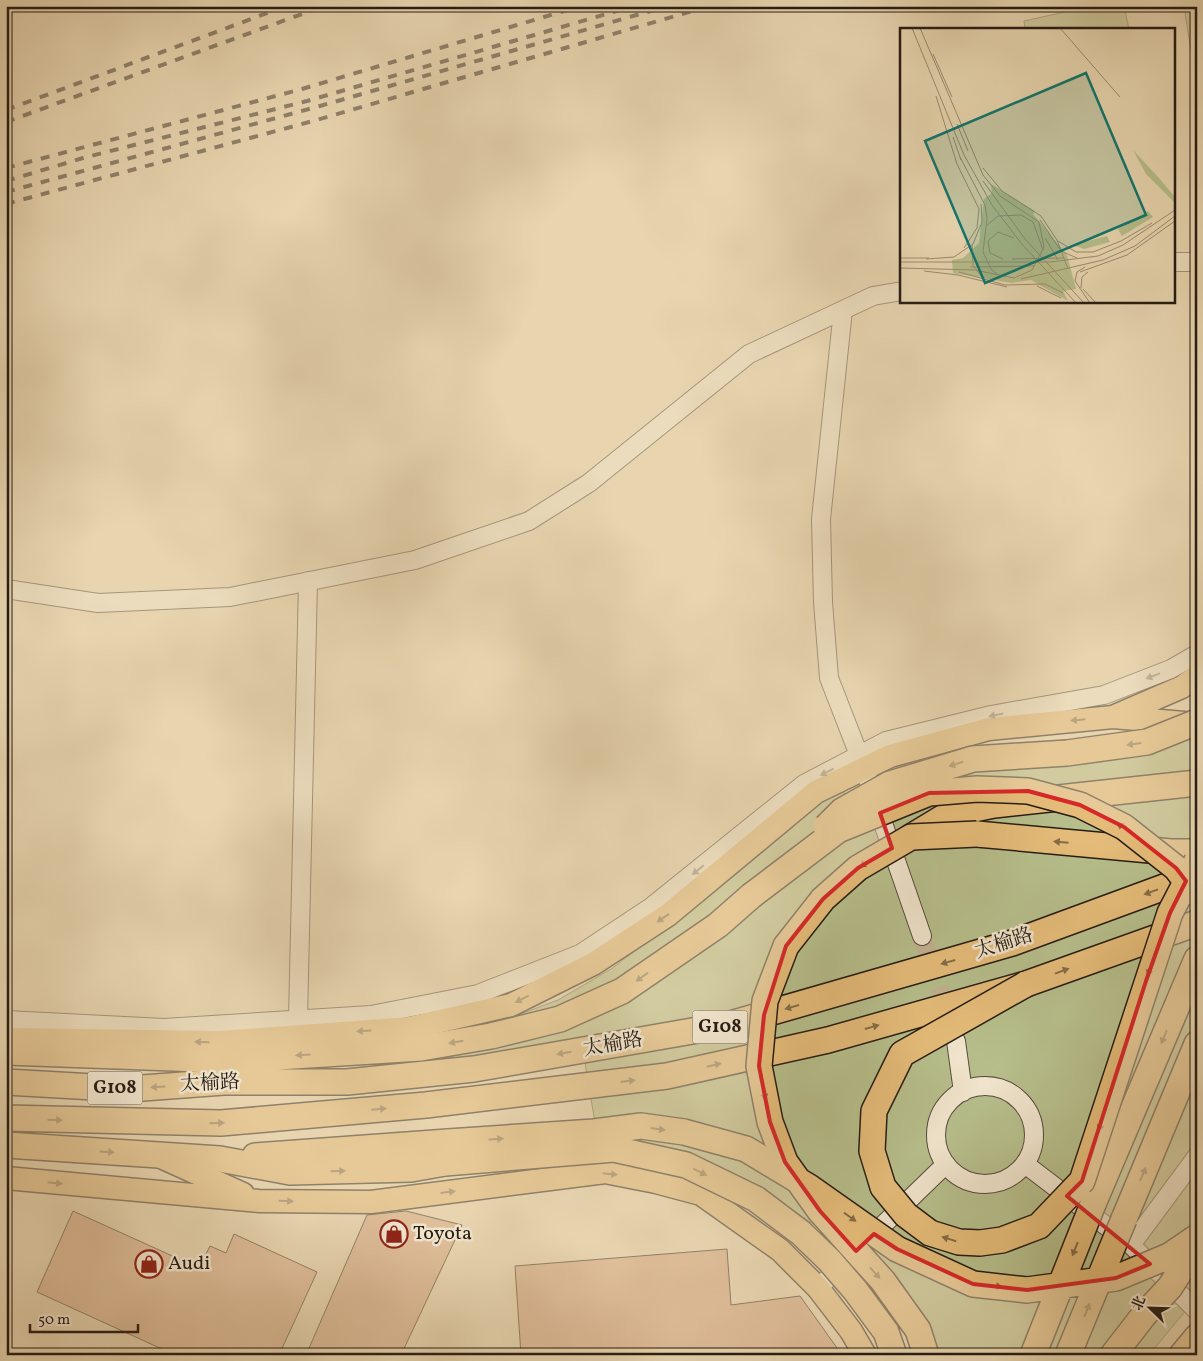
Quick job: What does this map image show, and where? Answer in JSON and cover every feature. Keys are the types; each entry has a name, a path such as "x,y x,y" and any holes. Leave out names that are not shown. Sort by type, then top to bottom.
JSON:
{"highway":[{"path":"775,878 842,811 890,784 973,759 1067,753 1147,742 1197,723"},
{"path":"926,1355 918,1330 883,1281 820,1212 785,1162 770,1122 759,1066 765,1001 786,946 823,899 858,868 949,814 994,805 1197,783"},
{"path":"6,1052 229,1060 421,1048 491,1036 560,1019 622,991 718,925 838,830 929,793 978,789 1028,791 1080,806 1124,826 1176,868 1197,895"},
{"path":"911,836 977,834 1171,852 1197,852"},
{"path":"1026,984 902,1054 874,1111 872,1151 883,1187 906,1216 930,1233 959,1242 980,1243 1002,1240 1039,1226 1082,1181 1170,913 1197,861"},
{"name":"太榆路","path":"6,1082 129,1089 224,1082 347,1082 474,1069 727,1025 1012,943 1197,875"},
{"name":"太榆路","path":"6,1118 220,1123 426,1105 667,1076 828,1040 1026,984 1197,923"},
{"path":"1033,1355 1093,1204 1197,959"},
{"path":"1068,1355 1197,1044"},
{"path":"6,1145 220,1159 290,1172 411,1168 446,1153 641,1126 684,1132 746,1149 809,1187 897,1250 973,1284 1028,1290 1116,1278 1169,1256 1197,1237"},
{"path":"446,1153 614,1149 686,1165 756,1199 801,1233 829,1260 855,1290 886,1332 894,1355"},
{"path":"1113,1355 1144,1315 1170,1287 1197,1245"},
{"path":"1182,1355 1197,1338"}],"main road":[{"path":"1113,716 1182,687 1197,676"},
{"path":"6,1039 228,1041 410,1028 511,1005 592,964 668,915 816,792 862,762 989,729 1113,716 1197,723"},
{"path":"155,1155 259,1201"},
{"path":"6,1178 259,1201 371,1202 605,1172 656,1182 701,1194 780,1250 818,1288 851,1330 865,1355"},
{"path":"818,1288 906,1355"},
{"path":"1189,1355 1197,1351"}],"street":[{"path":"1176,262 1197,262"},
{"path":"6,589 98,603 230,597 415,560 529,521 589,483 749,354 873,296 900,290"},
{"path":"843,310 822,519 823,602 829,678 862,762 922,936"},
{"path":"298,1019 308,581"},
{"path":"6,1020 164,1028 371,1014 478,994 580,954 651,908 804,784 862,762 886,741 991,715 1104,695 1171,669 1197,654"},
{"path":"956,1040 963,1092"},
{"path":"978,1087 995,1087 1010,1093 1022,1103 1030,1117 1034,1133 1032,1149 1025,1164 1014,1175 1000,1182 985,1184 970,1182 956,1175 946,1164 938,1149 936,1132 940,1116 949,1102 963,1092 978,1087"},
{"path":"1131,1245 1197,1156"},
{"path":"818,1288 946,1164"},
{"path":"1025,1164 1131,1245 1197,1311"}],"highlighted area":[{"path":"1028,791 1080,805 1124,827 1176,868 1186,881 1170,913 1146,981 1082,1181 1067,1196 1150,1264 1116,1278 1027,1290 973,1284 897,1249 874,1234 856,1251 820,1211 785,1162 770,1122 759,1066 764,1015 786,946 823,899 858,868 892,848 880,813 929,793"}],"green space":[{"path":"1092,6 1124,6 1129,28 1025,28 1024,21"},
{"path":"1184,6 1197,6 1197,89"},
{"path":"1197,734 1197,1297 1149,1355 941,1355 901,1283 758,1187 610,1142 594,1117 581,1039 452,1062 449,1026 507,1019 558,1000 611,969 656,935 840,786 854,810 952,773"}],"building":[{"path":"73,1211 199,1268 210,1246 226,1253 234,1234 317,1272 279,1355 175,1355 37,1292"},
{"path":"406,1211 462,1225 401,1355 306,1355 367,1215"},
{"path":"727,1249 731,1305 800,1296 842,1355 521,1355 515,1266"}],"tunnel":[{"path":"922,936 948,1016"}],"railway":[{"path":"6,110 286,6"},
{"path":"6,122 324,6"},
{"path":"6,168 302,89 581,6"},
{"path":"6,181 83,158 307,101 634,6"},
{"path":"6,192 320,106 668,6"},
{"path":"6,204 313,121 710,6"}],"place":[{"name":"Toyota","path":"394,1234"},
{"name":"Audi","path":"149,1264"}]}
